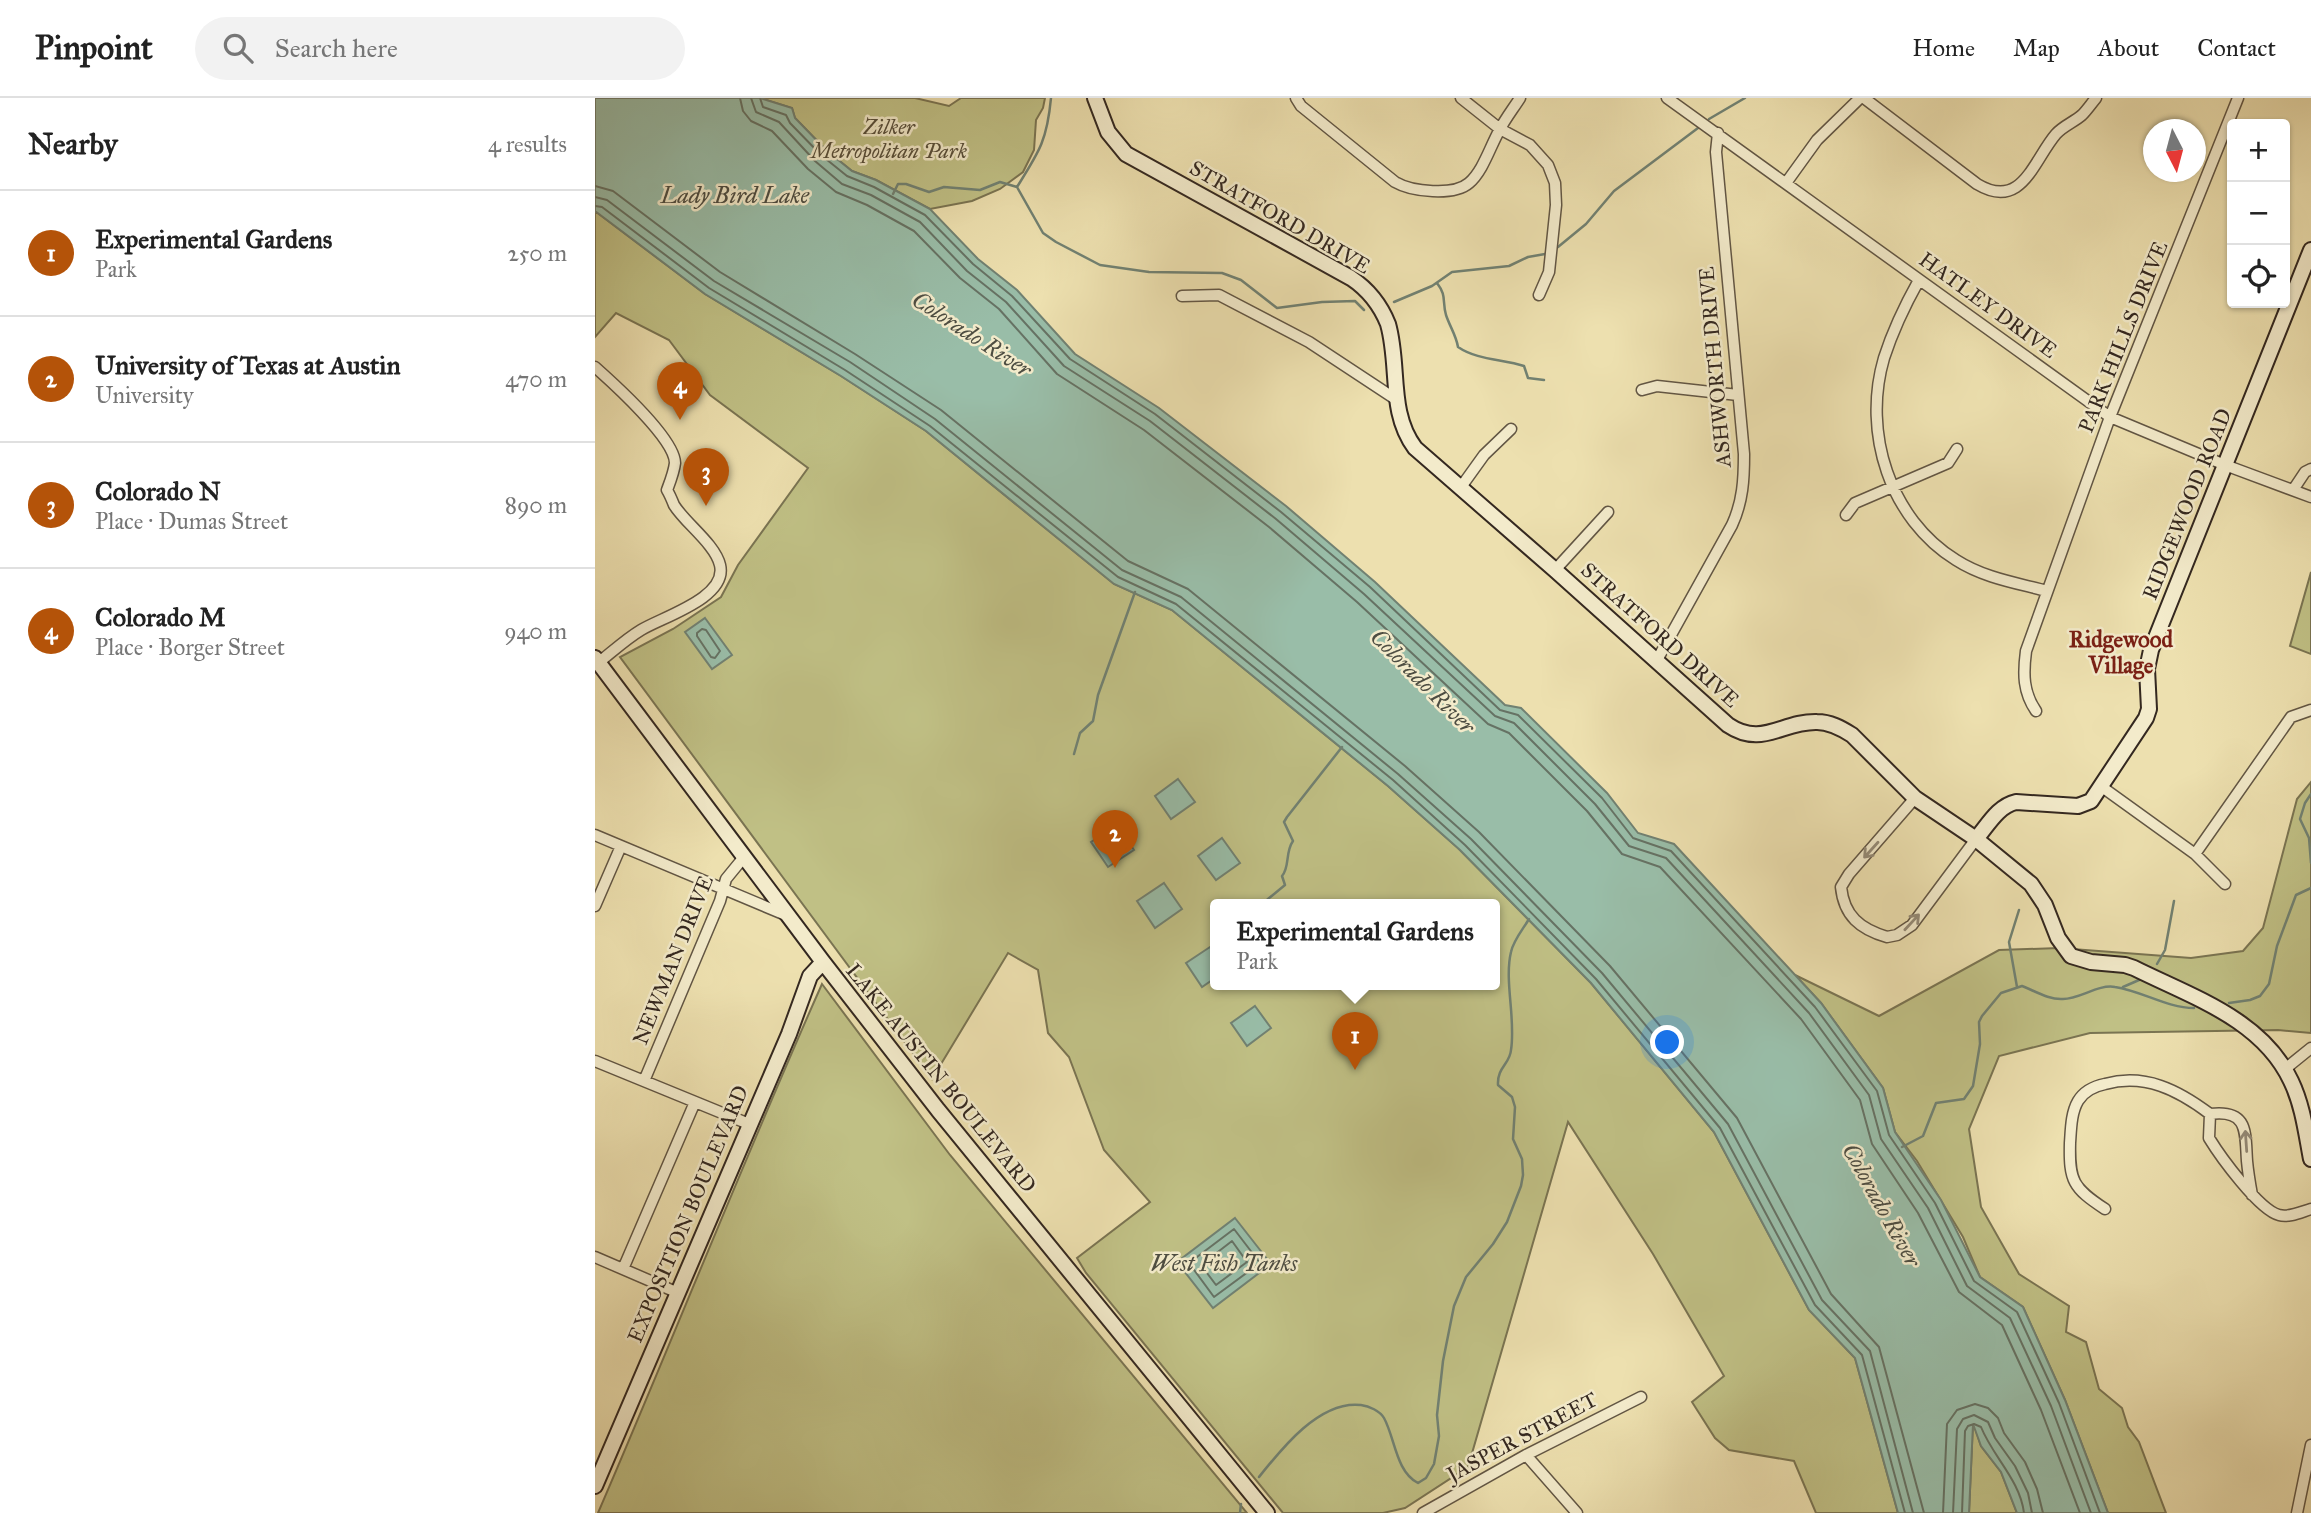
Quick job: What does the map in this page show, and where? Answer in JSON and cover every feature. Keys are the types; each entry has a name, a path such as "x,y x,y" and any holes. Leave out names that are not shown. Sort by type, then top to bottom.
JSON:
{"street":[{"name":"STRATFORD DRIVE","path":"1095,98 1101,120 1126,154 1351,278 1368,291 1383,312 1391,334 1397,400 1407,437 1415,448 1728,724 1745,734 1769,733 1815,722 1841,728 1852,735 1915,798 1976,839 2031,884 2039,894 2058,938 2071,956 2091,962 2134,968 2235,1019 2264,1040 2285,1069 2298,1097 2311,1159"},
{"path":"1296,98 1301,106 1395,182 1407,189 1420,191 1453,189 1468,185 1520,98"},
{"path":"1461,98 1500,129 1530,145 1548,165 1555,183 1556,205 1549,272 1539,295"},
{"name":"HATLEY DRIVE","path":"1667,98 2110,417 2225,465 2311,496"},
{"path":"1786,183 1818,140 1862,98 1985,189 2013,190 2025,181 2060,130 2083,114 2096,98"},
{"name":"PARK HILLS DRIVE","path":"2036,711 2025,692 2026,651 2110,417 2238,98"},
{"name":"ASHWORTH DRIVE","path":"1657,660 1741,506 1744,454 1716,152 1718,133"},
{"name":"RIDGEWOOD ROAD","path":"1976,839 2003,807 2009,804 2017,802 2078,806 2091,801 2146,718 2149,709 2147,669 2151,650 2311,250"},
{"path":"1919,280 1901,312 1884,359 1878,388 1881,451 1892,487 1909,517 1933,545 1988,576 2047,591"},
{"path":"1182,296 1219,295 1309,342 1397,400"},
{"path":"595,367 641,411 672,452 675,463 667,490 675,506 715,555 720,566 720,578 712,590 679,612 642,629 597,661"},
{"path":"1642,390 1657,386 1738,395"},
{"path":"1461,487 1484,455 1511,429"},
{"path":"1846,515 1855,503 1948,463 1957,449"},
{"path":"2293,490 2305,472 2311,469"},
{"path":"1555,570 1608,512"},
{"name":"LAKE AUSTIN BOULEVARD","path":"597,661 938,1111 1268,1513"},
{"path":"2195,854 2291,717 2311,710"},
{"path":"2102,787 2195,854 2225,884"},
{"path":"1915,798 1849,874 1841,887 1842,898 1853,921 1872,933 1887,937 1905,930 1912,925 1976,839"},
{"path":"595,835 790,917"},
{"path":"595,906 621,846"},
{"name":"NEWMAN DRIVE","path":"644,1082 726,879 744,857"},
{"name":"EXPOSITION BOULEVARD","path":"595,1486 789,1034 810,976 823,962"},
{"path":"2285,1069 2311,1048"},
{"path":"595,1061 749,1124"},
{"path":"2105,1209 2082,1194 2070,1172 2071,1123 2079,1100 2094,1087 2137,1079 2162,1085 2187,1096 2210,1114 2220,1112 2232,1115 2243,1123 2252,1195"},
{"path":"623,1269 695,1102"},
{"path":"2210,1114 2209,1138 2252,1195 2276,1215 2287,1216 2311,1209"},
{"path":"595,1257 676,1292"},
{"name":"JASPER STREET","path":"1423,1513 1526,1455 1641,1397"},
{"path":"2297,1513 2311,1446"},
{"path":"1526,1455 1577,1513"}],"green space":[{"name":"Zilker Metropolitan Park","path":"760,98 915,98 949,106 961,98 1045,98 1036,120 1034,150 1023,172 1000,189 972,201 930,209 876,180 852,171 826,150 795,118 792,108"},
{"path":"595,211 705,294 926,431 1114,584 1172,610 1388,786 1458,848 1591,983 1714,1132 1809,1310 1855,1358 1898,1513 1816,1513 1794,1461 1729,1450 1715,1438 1692,1402 1724,1376 1653,1254 1568,1122 1468,1467 1405,1508 1383,1513 1283,1513 1086,1273 1077,1258 1150,1202 1104,1150 1069,1057 1048,1033 1038,970 1008,953 932,1079 620,657 673,629 721,597 738,565 808,468 710,395 669,340 616,313 595,337"},
{"path":"2311,572 2311,654 2290,646"},
{"path":"2311,782 2311,1033 2278,1030 2090,1033 1999,1056 1969,1129 1981,1207 2019,1274 2069,1306 2066,1332 2086,1342 2099,1389 2122,1408 2128,1427 2139,1442 2166,1513 2108,1513 2065,1400 2023,1307 1980,1277 1963,1237 1917,1161 1895,1132 1883,1088 1821,1003 1795,975 1879,1016 1999,950 2059,948 2191,958 2243,951 2263,928 2297,799"},
{"path":"822,984 950,1155 1247,1513 598,1513"},
{"path":"1973,1422 1981,1446 2001,1472 2017,1513 1969,1513"}],"water":[{"name":"Lady Bird Lake","path":"595,98 760,98 792,108 795,118 826,150 852,171 876,180 930,209 978,259 1017,290 1075,354 1159,408 1286,506 1375,582 1505,705 1521,708 1607,793 1638,833 1674,844 1821,1003 1883,1088 1895,1132 1941,1200 1980,1277 2023,1307 2065,1400 2108,1513 2017,1513 2001,1472 1981,1446 1973,1424 1969,1513 1898,1513 1855,1358 1809,1310 1714,1132 1591,983 1460,850 1388,786 1172,610 1114,584 926,431 705,294 595,211"},
{"path":"705,618 732,655 712,669 685,632"},
{"path":"1178,779 1195,802 1171,819 1155,796"},
{"path":"1117,825 1134,850 1108,867 1091,842"},
{"path":"1222,838 1240,863 1216,880 1198,856"},
{"path":"1164,883 1182,909 1155,928 1137,901"},
{"path":"1210,947 1210,981 1202,987 1186,963"},
{"path":"1255,1006 1271,1028 1247,1046 1231,1023"},
{"name":"West Fish Tanks","path":"1235,1218 1271,1264 1213,1308 1177,1262"}],"waterway":[{"path":"1017,187 1041,146 1051,98"},
{"path":"1709,119 1745,98"},
{"path":"1558,247 1586,224 1614,191 1698,128"},
{"path":"893,194 898,184 929,192 944,187 980,190 1000,182 1017,187 1043,233 1100,265 1149,272 1222,273 1241,280 1277,308 1355,301 1364,310"},
{"path":"1394,302 1432,286 1452,272 1509,266 1528,257 1545,254"},
{"path":"1437,283 1458,347 1481,357 1524,366 1528,378 1544,380"},
{"path":"1074,754 1080,733 1093,721 1098,695 1135,592"},
{"path":"1268,899 1285,885 1282,876 1293,841 1284,822 1342,747"},
{"path":"2311,794 2300,819 2309,838 2311,863"},
{"path":"2229,1003 2260,996 2269,984 2277,946 2296,895 2311,888"},
{"path":"2157,964 2165,950 2174,901"},
{"path":"2017,987 2009,942 2019,910"},
{"path":"1259,1477 1303,1428 1331,1410 1346,1405 1361,1405 1382,1415 1400,1463 1418,1483 1426,1478 1434,1464 1439,1436 1437,1415 1443,1361 1454,1306 1466,1277 1507,1222 1523,1175 1522,1159 1513,1139 1515,1107 1512,1097 1498,1085 1498,1079 1511,1050 1511,952 1529,919"},
{"path":"2123,987 2139,980"},
{"path":"1902,1147 1923,1136 1936,1103 1964,1099 1973,1086 1980,1044 1979,1022 2001,993 2022,986 2047,997 2063,999 2115,987 2174,1005 2194,1008"},
{"path":"1240,1513 1241,1504"}],"place":[{"name":"Colorado M","path":"680,420"},
{"name":"Colorado N","path":"706,506"},
{"name":"University of Texas at Austin","path":"1115,868"},
{"name":"Experimental Gardens","path":"1355,1070"}],"district":[{"name":"Ridgewood Village","path":"2121,652"}],"water label":[{"name":"Colorado River","path":"972,334"},
{"name":"Colorado River","path":"1423,681"},
{"name":"Colorado River","path":"1882,1205"}]}
